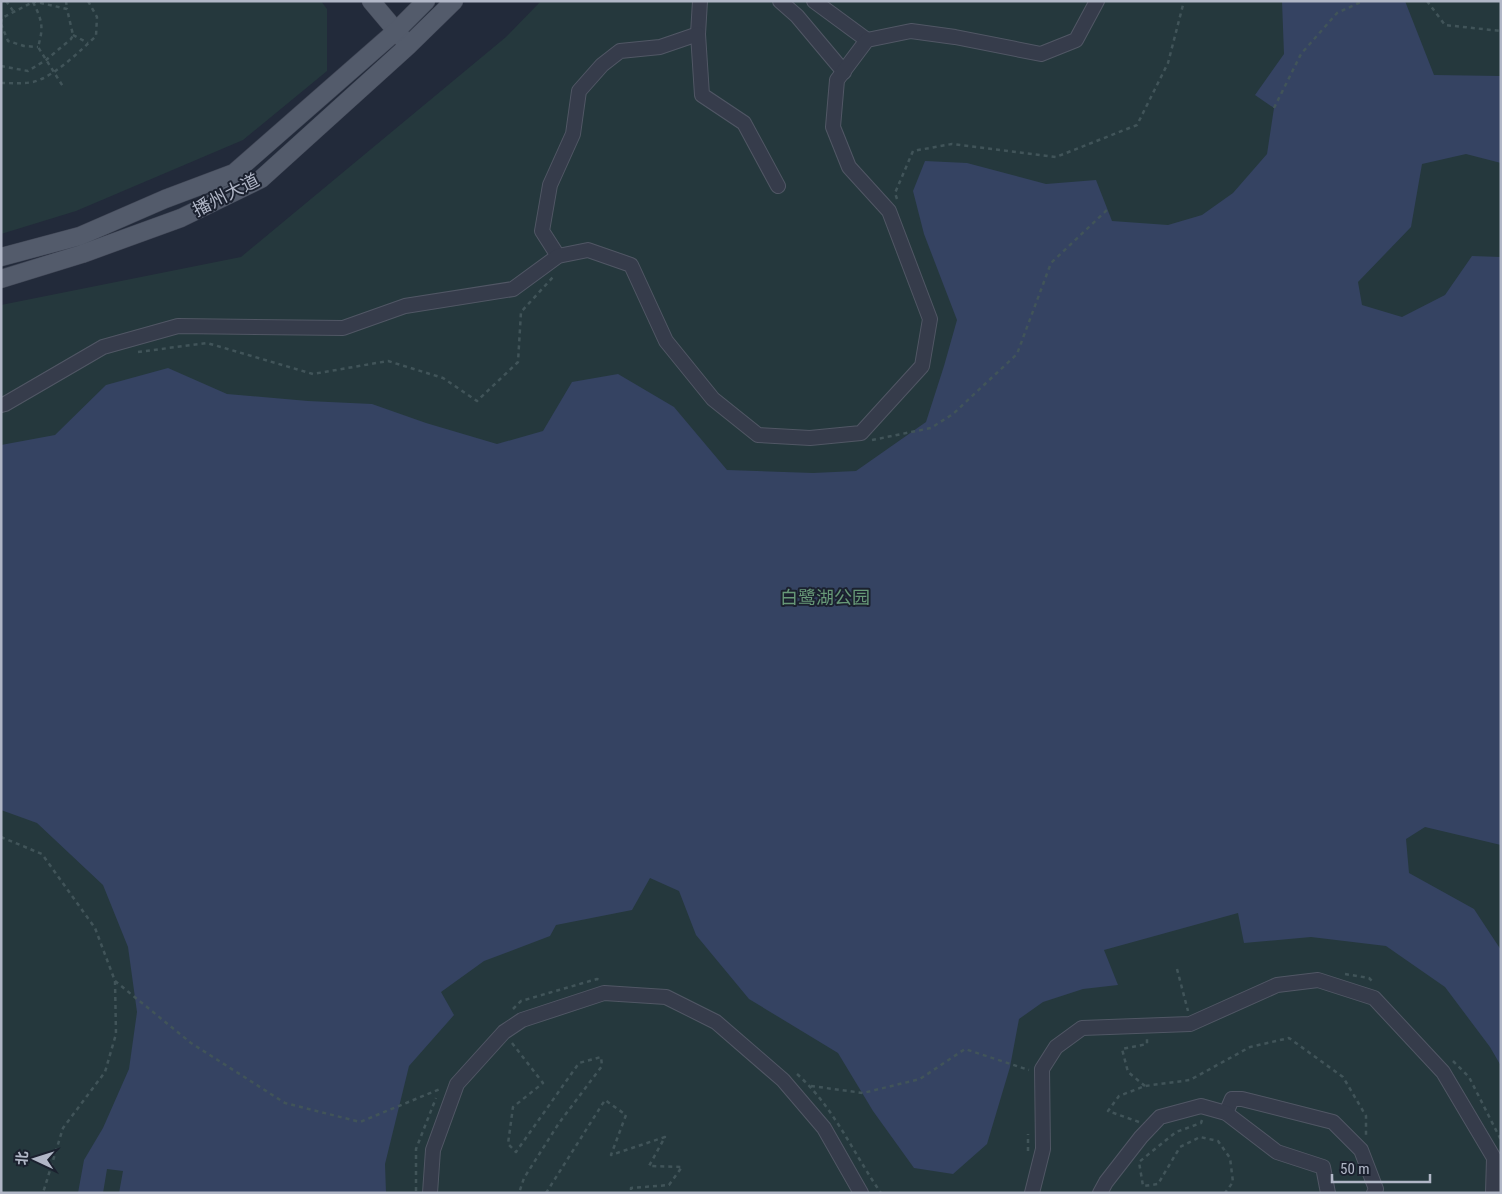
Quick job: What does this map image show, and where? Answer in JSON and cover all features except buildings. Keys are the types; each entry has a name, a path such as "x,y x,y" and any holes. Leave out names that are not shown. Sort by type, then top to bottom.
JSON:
{"main road":[{"path":"370,1 408,46"},
{"name":"播州大道","path":"1,257 80,236 165,199 234,173 396,31 426,1"},
{"name":"播州大道","path":"1,278 82,254 181,218 260,180 408,46 447,3"}],"lane":[{"path":"700,1 698,34 702,95 744,123 778,186"},
{"path":"780,1 797,16 844,72"},
{"path":"814,1 867,40"},
{"path":"1,405 103,347 178,326 343,328 406,306 513,288 558,256 588,250 631,265 666,341 713,398 758,435 810,438 861,432 922,366 930,319 889,211 849,167 833,127 837,80 867,40 911,31 1041,54 1076,40 1097,1"},
{"path":"558,256 542,231 550,185 573,134 579,91 602,65 620,51 660,47 698,34"},
{"path":"1032,1193 1043,1148 1042,1069 1056,1047 1082,1028 1190,1024 1277,985 1318,980 1374,998 1443,1072 1494,1158 1493,1193"},
{"path":"430,1193 434,1150 457,1084 504,1032 522,1020 604,993 666,997 716,1022 783,1080 824,1128 861,1193"},
{"path":"1226,1112 1232,1099 1242,1099 1333,1122 1361,1150 1376,1189 1374,1193"},
{"path":"1100,1193 1129,1152 1160,1117 1201,1106 1226,1112 1277,1152 1323,1166 1328,1193"}],"path":[{"path":"6,1 14,12"},
{"path":"33,1 42,22 42,35 38,47"},
{"path":"38,47 32,48 8,41 1,23 2,18 33,1 67,9"},
{"path":"66,1 73,35 88,44"},
{"path":"1,83 24,84 36,82 53,72 88,44 96,36 97,17 88,1"},
{"path":"898,202 895,193 913,151 952,144 1056,157 1137,125 1168,63 1184,1"},
{"path":"1274,108 1301,54 1337,13 1363,1"},
{"path":"1427,1 1445,25 1501,31"},
{"path":"1,66 28,71 66,44 73,35"},
{"path":"38,47 64,88"},
{"path":"874,434 868,441 931,428 953,414 1017,354 1051,263 1107,210"},
{"path":"132,353 207,343 313,374 388,361 443,378 477,401 518,362 521,312 557,273"},
{"path":"1,837 42,854 95,928 115,981 116,1034 105,1072 63,1128 43,1193"},
{"path":"1177,969 1188,1009 1190,1024"},
{"path":"1342,973 1369,978 1375,985"},
{"path":"508,1014 521,1001 597,979 606,980"},
{"path":"115,981 191,1043 285,1103 360,1122 440,1089 416,1149 416,1193"},
{"path":"1179,1010 1188,1009"},
{"path":"1144,1086 1128,1072 1122,1049 1148,1044 1146,1026"},
{"path":"504,1032 543,1083 513,1107 508,1144 516,1152 579,1063 601,1057 602,1066 559,1123 524,1178 519,1193"},
{"path":"811,1086 863,1094 920,1079 965,1049 1030,1070"},
{"path":"1449,1057 1469,1077 1501,1140"},
{"path":"797,1074 811,1086 841,1127 881,1193"},
{"path":"546,1193 605,1100 626,1116 611,1154 665,1137 649,1166 682,1167 669,1186 631,1188 631,1193"},
{"path":"1208,1108 1201,1123 1176,1132 1139,1162 1143,1186 1158,1184 1180,1147 1200,1137 1218,1141 1230,1158 1233,1182 1225,1193"},
{"path":"1028,1128 1028,1156"}],"green space":[{"path":"1,1 321,1 327,9 327,71 243,140 76,211 1,234"},
{"name":"白鹭湖公园","path":"541,1 1501,1 1501,1193 1,1193 1,305 241,257 506,37"}],"water":[{"name":"白鹭湖公园","path":"1282,1 1405,1 1434,75 1501,76 1501,163 1466,154 1422,164 1411,227 1358,282 1362,305 1402,317 1445,295 1472,256 1501,257 1501,845 1425,827 1406,839 1409,873 1474,909 1501,950 1501,1066 1490,1047 1445,987 1386,946 1311,937 1244,943 1238,913 1104,950 1118,985 1083,989 1043,1002 1019,1019 1010,1067 987,1144 953,1174 914,1168 873,1111 838,1053 749,999 696,935 679,891 650,878 632,910 556,925 550,936 484,961 441,992 454,1015 409,1066 385,1164 386,1193 119,1193 123,1171 107,1169 103,1193 78,1193 84,1160 103,1128 129,1069 137,1012 128,947 103,885 37,823 1,810 1,445 55,435 106,385 168,368 227,394 372,404 426,423 497,444 543,431 572,382 618,374 674,407 727,470 813,473 856,471 926,422 957,320 924,234 913,191 925,161 967,163 1046,184 1096,180 1112,221 1168,225 1202,215 1233,193 1267,154 1274,108 1255,95 1284,54"}]}
